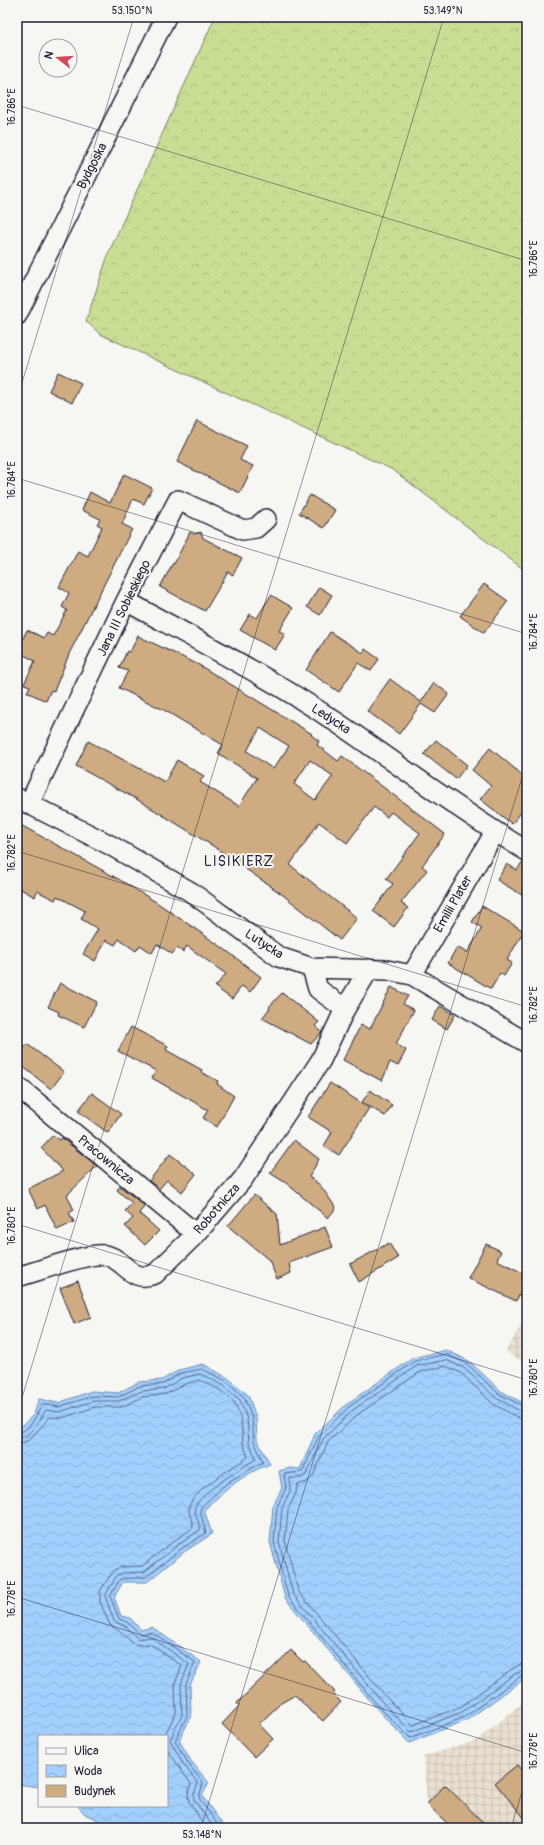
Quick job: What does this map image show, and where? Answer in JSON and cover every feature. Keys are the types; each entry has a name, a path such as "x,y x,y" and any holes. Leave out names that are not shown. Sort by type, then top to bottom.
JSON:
{"street":[{"name":"Bydgoska","path":"17,315 166,17"},
{"name":"Jana III Sobieskiego","path":"23,801 178,500 243,530 256,528 266,518"},
{"name":"Ledycka","path":"126,601 268,678 336,722 495,832 527,851"},
{"name":"Lutycka","path":"23,801 110,845 191,892 279,956 312,968 369,969 394,971 412,975 527,1043"},
{"name":"Emilii Plater","path":"412,975 495,832"},
{"path":"312,968 318,989 345,1009"},
{"name":"Robotnicza","path":"17,1277 98,1255 116,1260 136,1276 149,1277 155,1274 196,1234 243,1179 321,1060 345,1009 369,969"},
{"name":"Pracownicza","path":"17,1086 196,1234"}],"shaded area":[{"path":"527,1315 527,1366 506,1351"},
{"path":"527,1699 527,1828 452,1828 427,1804 424,1756 476,1741"}],"green space":[{"path":"215,17 527,17 527,572 393,470 100,334 86,321 109,252"}],"water":[{"path":"446,1350 469,1361 501,1391 527,1405 527,1677 467,1720 409,1743 377,1709 285,1598 270,1542 273,1506 282,1488 279,1471 290,1468 300,1469 315,1434 348,1403 413,1358"},
{"path":"203,1364 228,1378 248,1395 256,1417 257,1440 270,1464 252,1472 227,1489 204,1510 212,1534 184,1552 147,1582 123,1582 114,1597 121,1616 130,1618 141,1630 152,1627 201,1662 190,1685 191,1717 179,1740 191,1761 209,1783 202,1796 225,1828 114,1828 85,1814 79,1807 168,1807 168,1735 38,1735 38,1787 17,1784 17,1431 34,1414 39,1399 58,1403 92,1391 118,1393 139,1382 162,1380 179,1370"}],"building":[{"path":"58,372 81,383 72,403 49,391"},
{"path":"197,421 247,446 240,460 253,466 240,493 177,462"},
{"path":"124,474 152,488 144,504 133,499 122,524 132,529 70,652 54,691 51,690 46,701 27,692 30,686 24,684 35,661 17,651 27,630 44,638 47,633 53,636 67,610 62,607 69,593 59,587 78,551 88,556 102,527 97,524 100,519 82,510 90,492 110,503"},
{"path":"310,495 335,510 324,528 299,513"},
{"path":"190,532 194,534 201,532 203,538 242,558 233,575 228,572 205,611 160,587 173,563 174,564"},
{"path":"484,584 508,601 484,633 460,616"},
{"path":"319,587 332,595 320,615 307,607"},
{"path":"271,595 293,608 279,631 285,634 275,650 240,630 250,614 257,618"},
{"path":"330,632 363,653 365,649 379,659 371,671 358,663 339,692 306,670"},
{"path":"138,636 199,665 312,734 311,735 319,741 317,745 338,761 342,756 445,834 422,866 427,870 401,903 408,908 394,927 373,911 393,884 386,879 420,833 391,812 387,817 374,807 347,843 319,822 290,865 357,918 340,940 283,895 213,846 138,800 76,766 88,741 165,782 177,760 204,776 200,782 239,806 257,778 218,753 223,745 164,710 119,688 128,671 119,668 127,651 130,652","holes":["260,728 289,746 273,769 247,751","310,760 333,776 315,800 294,784"]},
{"path":"390,679 421,702 434,683 449,694 435,713 421,704 399,734 367,711"},
{"path":"436,740 467,765 456,779 424,754"},
{"path":"490,748 527,779 527,805 512,824 480,799 491,786 472,770"},
{"path":"17,823 120,880 156,902 223,948 261,977 250,992 242,986 232,999 215,987 226,974 187,946 183,952 177,948 172,954 157,944 152,953 140,945 136,951 119,939 115,945 106,940 95,961 83,954 98,929 81,919 85,911 57,896 55,900 37,891 35,897 17,887"},
{"path":"523,861 527,862 527,898 497,880 507,864 517,870"},
{"path":"482,906 524,931 507,960 512,963 504,976 500,973 491,989 448,963 457,947 467,953 482,928 472,922"},
{"path":"60,983 97,1002 84,1027 58,1015 59,1012 48,1007"},
{"path":"391,987 408,996 403,1004 414,1010 396,1044 406,1050 398,1066 390,1062 382,1081 343,1060 361,1025 370,1029"},
{"path":"282,993 319,1022 315,1026 322,1032 311,1044 262,1018 270,1008 269,1007"},
{"path":"440,1006 455,1015 447,1029 432,1020"},
{"path":"131,1027 168,1046 166,1050 202,1070 201,1072 218,1081 217,1084 234,1096 217,1127 203,1118 208,1110 152,1078 156,1071 118,1051"},
{"path":"27,1044 64,1072 51,1089 17,1062 17,1057"},
{"path":"330,1083 369,1108 339,1155 324,1146 332,1132 308,1117"},
{"path":"370,1090 392,1105 385,1116 362,1102"},
{"path":"92,1093 121,1114 108,1133 78,1111"},
{"path":"53,1135 60,1140 62,1138 97,1166 67,1195 74,1210 69,1213 74,1222 57,1230 45,1205 38,1209 28,1189 63,1171 41,1148"},
{"path":"294,1140 319,1159 309,1177 320,1185 336,1208 328,1218 286,1183 270,1173"},
{"path":"170,1154 196,1174 182,1192 167,1180 159,1189 149,1181"},
{"path":"120,1186 145,1206 139,1213 159,1231 145,1245 125,1226 133,1218 125,1211 132,1203 117,1190"},
{"path":"254,1195 277,1214 280,1245 325,1227 333,1247 289,1263 291,1273 277,1279 269,1260 228,1226"},
{"path":"389,1243 398,1258 359,1282 350,1264"},
{"path":"486,1244 501,1251 497,1260 527,1275 527,1280 516,1301 468,1278"},
{"path":"78,1281 91,1317 74,1324 60,1288"},
{"path":"291,1650 303,1662 305,1661 335,1692 333,1694 341,1702 323,1721 314,1713 313,1714 295,1695 281,1703 259,1724 273,1739 254,1757 222,1724 239,1706 237,1703"},
{"path":"517,1765 527,1777 527,1821 495,1783"},
{"path":"445,1785 489,1828 452,1828 427,1804"}],"district":[{"name":"LISIKIERZ","path":"239,861"}]}
